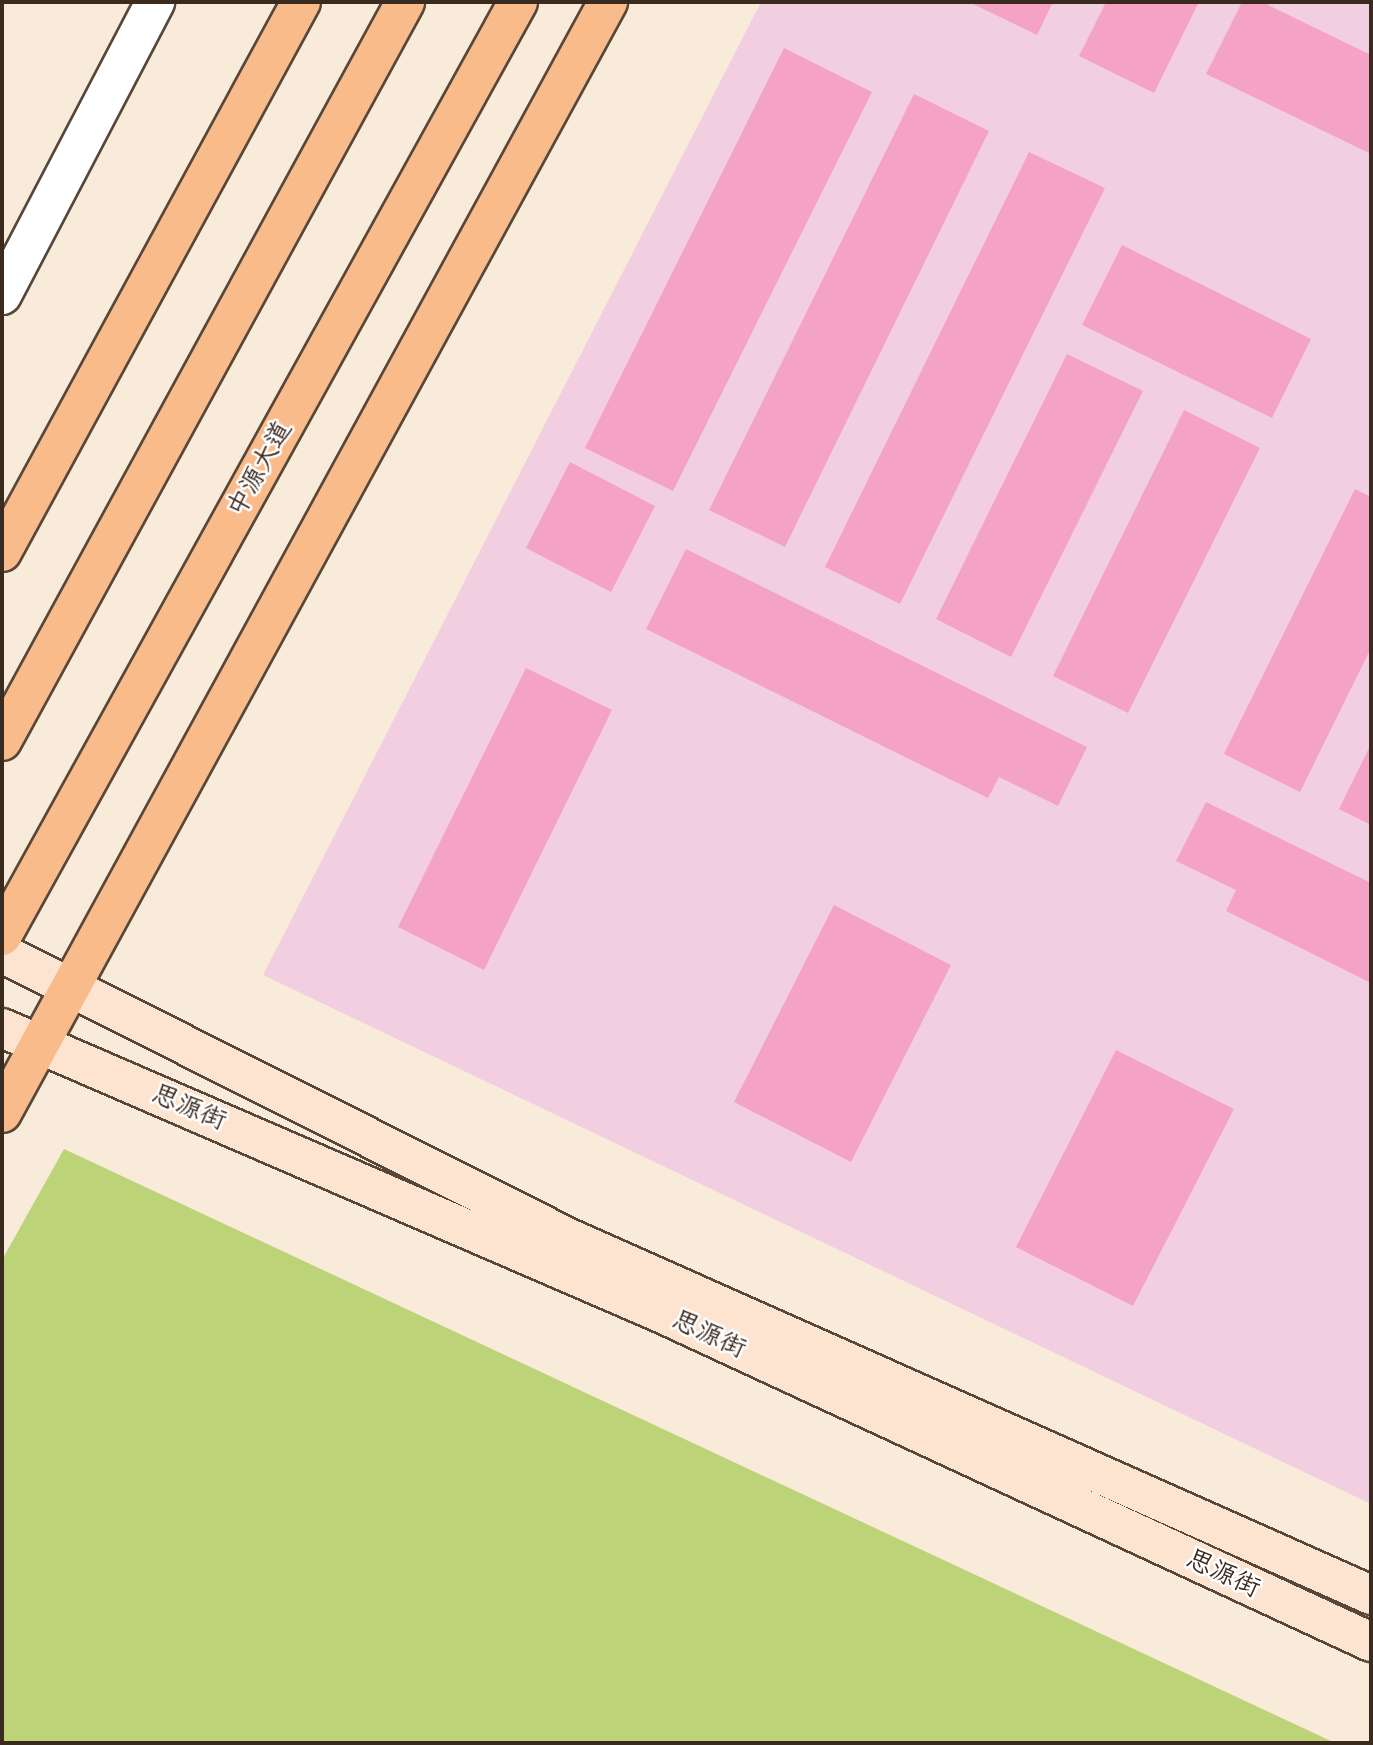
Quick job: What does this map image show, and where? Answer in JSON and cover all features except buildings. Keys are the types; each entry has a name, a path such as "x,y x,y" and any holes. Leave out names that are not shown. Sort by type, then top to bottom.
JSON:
{"highway":[{"path":"2,552 301,2"},
{"path":"2,741 405,2"},
{"name":"中源大道","path":"2,936 518,2"},
{"path":"2,1113 608,2"}],"main road":[{"name":"思源街","path":"2,953 571,1239 1371,1595"},
{"name":"思源街","path":"2,1028 661,1313 1371,1642"}],"street":[{"path":"2,295 155,2"}],"shaded area":[{"path":"761,2 1371,2 1371,1504 263,975"}],"green space":[{"path":"64,1149 1335,1743 2,1743 2,1260"}]}
